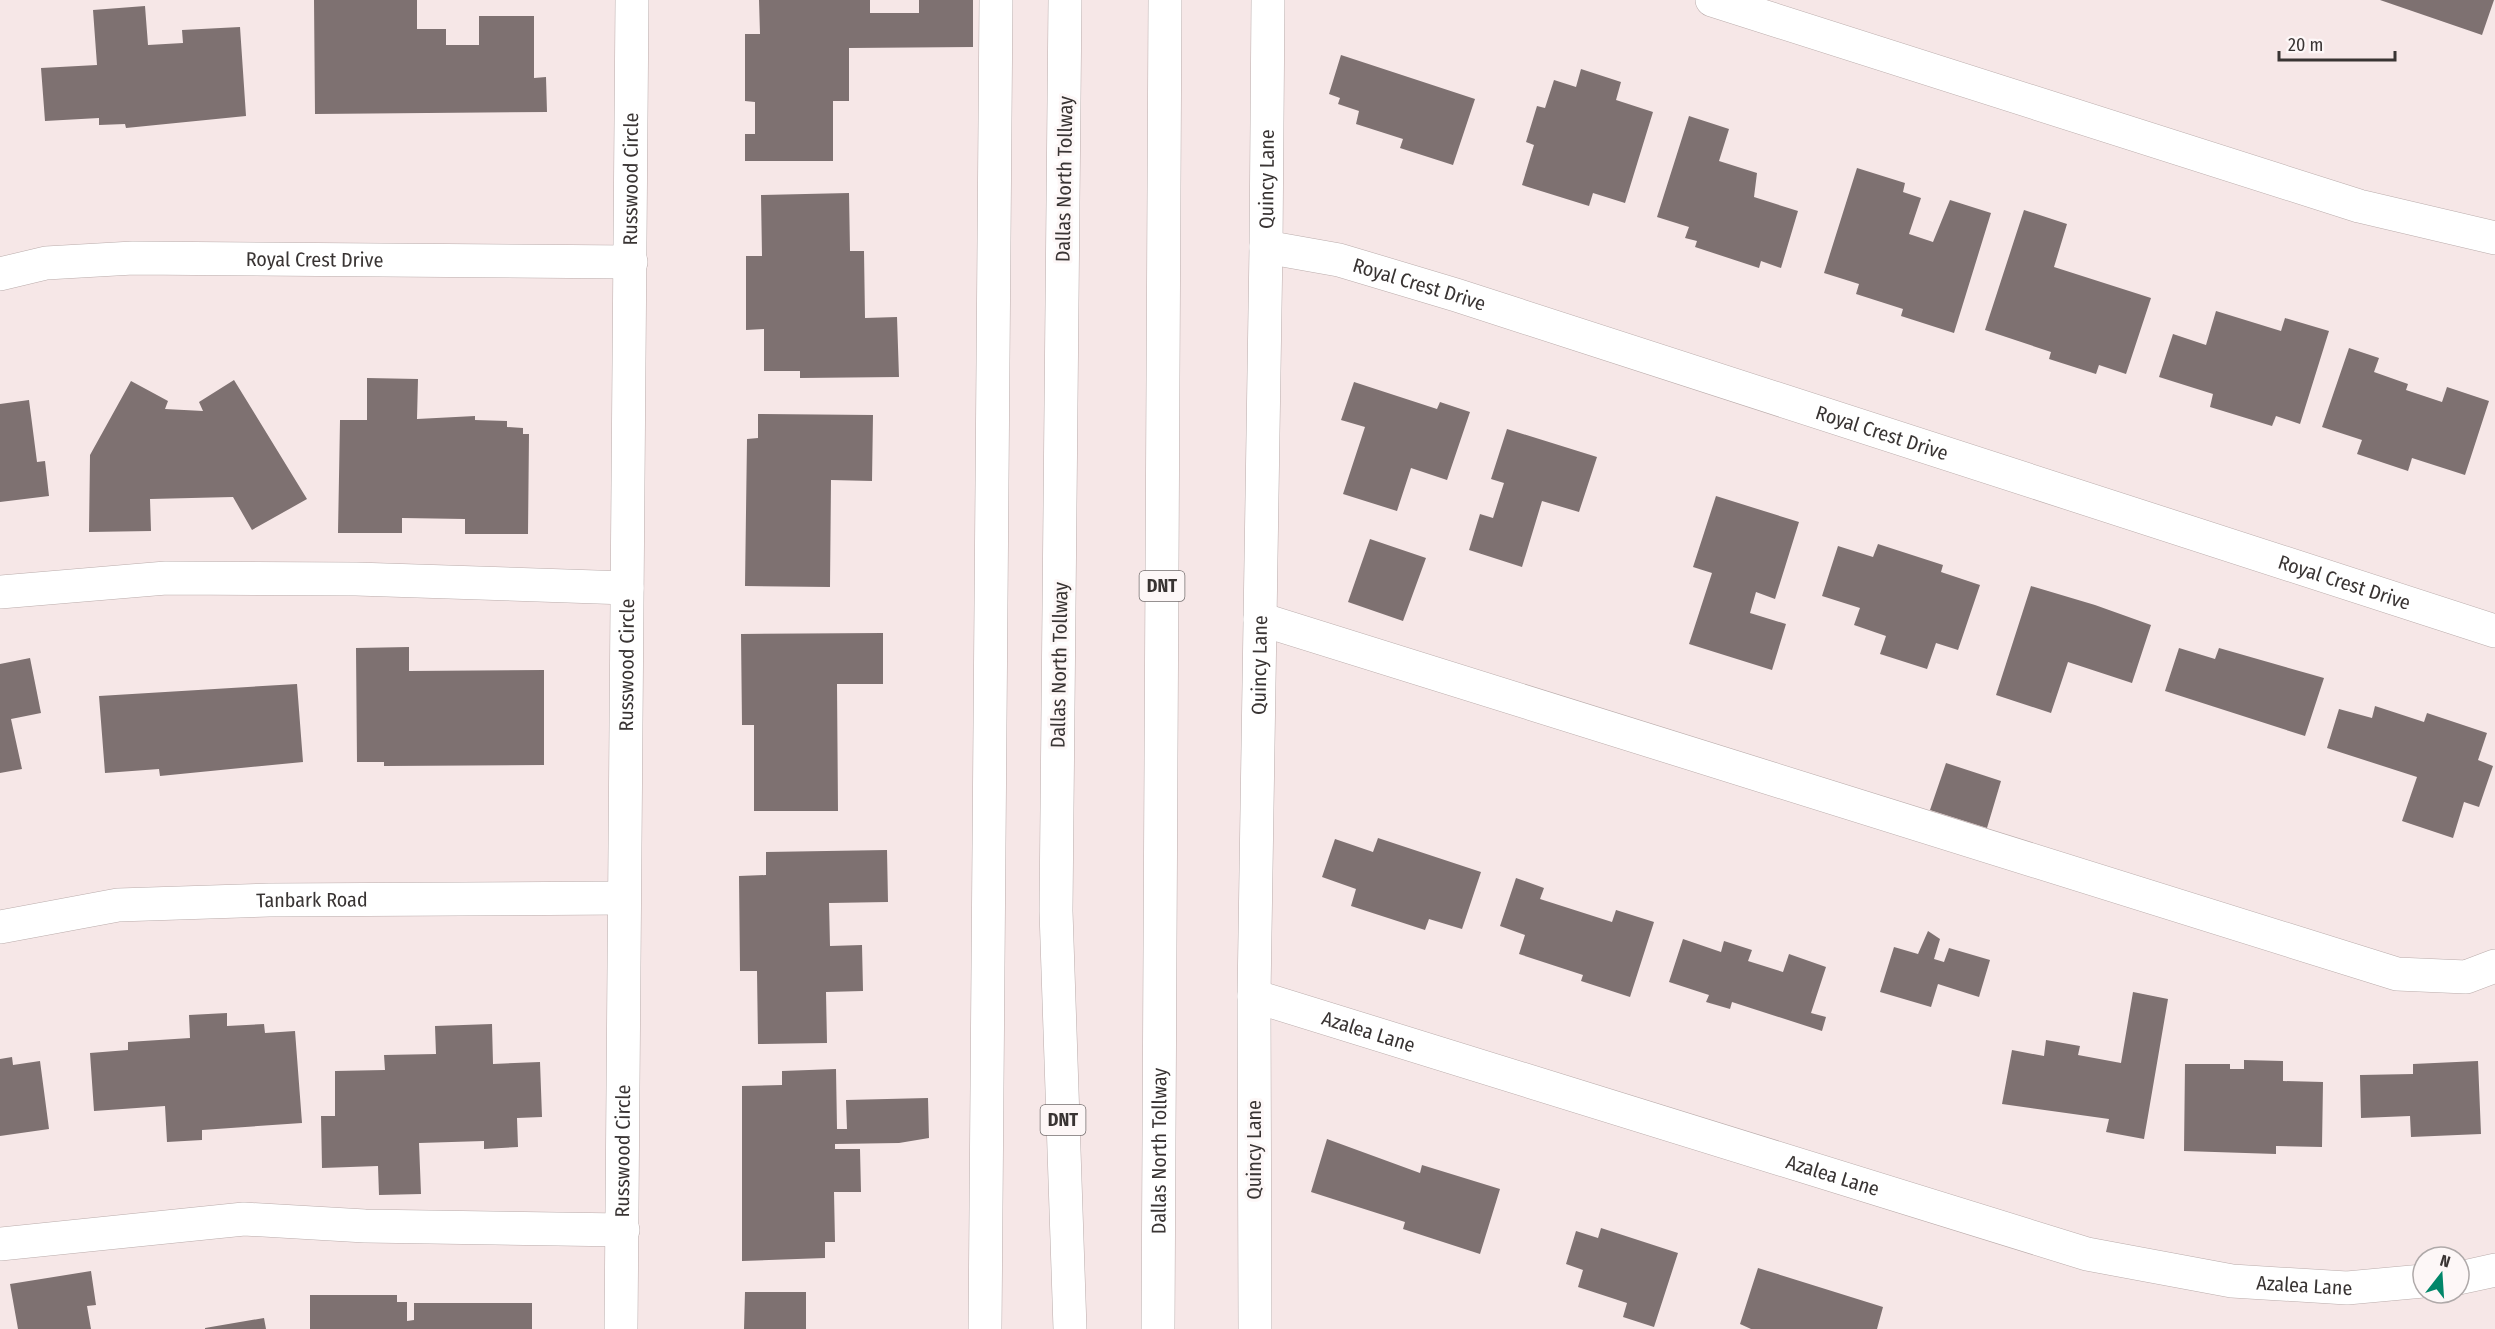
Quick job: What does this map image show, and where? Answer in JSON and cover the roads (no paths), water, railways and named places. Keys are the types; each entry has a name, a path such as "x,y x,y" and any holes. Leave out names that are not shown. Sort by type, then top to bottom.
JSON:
{"main road":[{"name":"Russwood Circle","path":"621,1329 632,0"},
{"path":"985,1329 996,0"},
{"name":"Dallas North Tollway","path":"1065,0 1056,910 1070,1329"},
{"name":"Dallas North Tollway","path":"1158,1329 1165,0"},
{"name":"Quincy Lane","path":"1255,1329 1254,996 1268,0"},
{"path":"1712,0 2359,206 2495,238"},
{"name":"Royal Crest Drive","path":"1266,247 1339,260 1456,295 2495,631"},
{"name":"Royal Crest Drive","path":"0,274 46,263 133,258 631,262"},
{"path":"0,592 166,578 356,579 627,588"},
{"path":"1260,619 2397,974 2466,977 2495,966"},
{"name":"Tanbark Road","path":"0,927 118,905 269,900 624,898"},
{"name":"Azalea Lane","path":"1254,996 2087,1254 2232,1281 2347,1288 2411,1282"},
{"path":"0,1244 244,1219 365,1226 623,1230"},
{"path":"2471,1275 2495,1270"}]}
